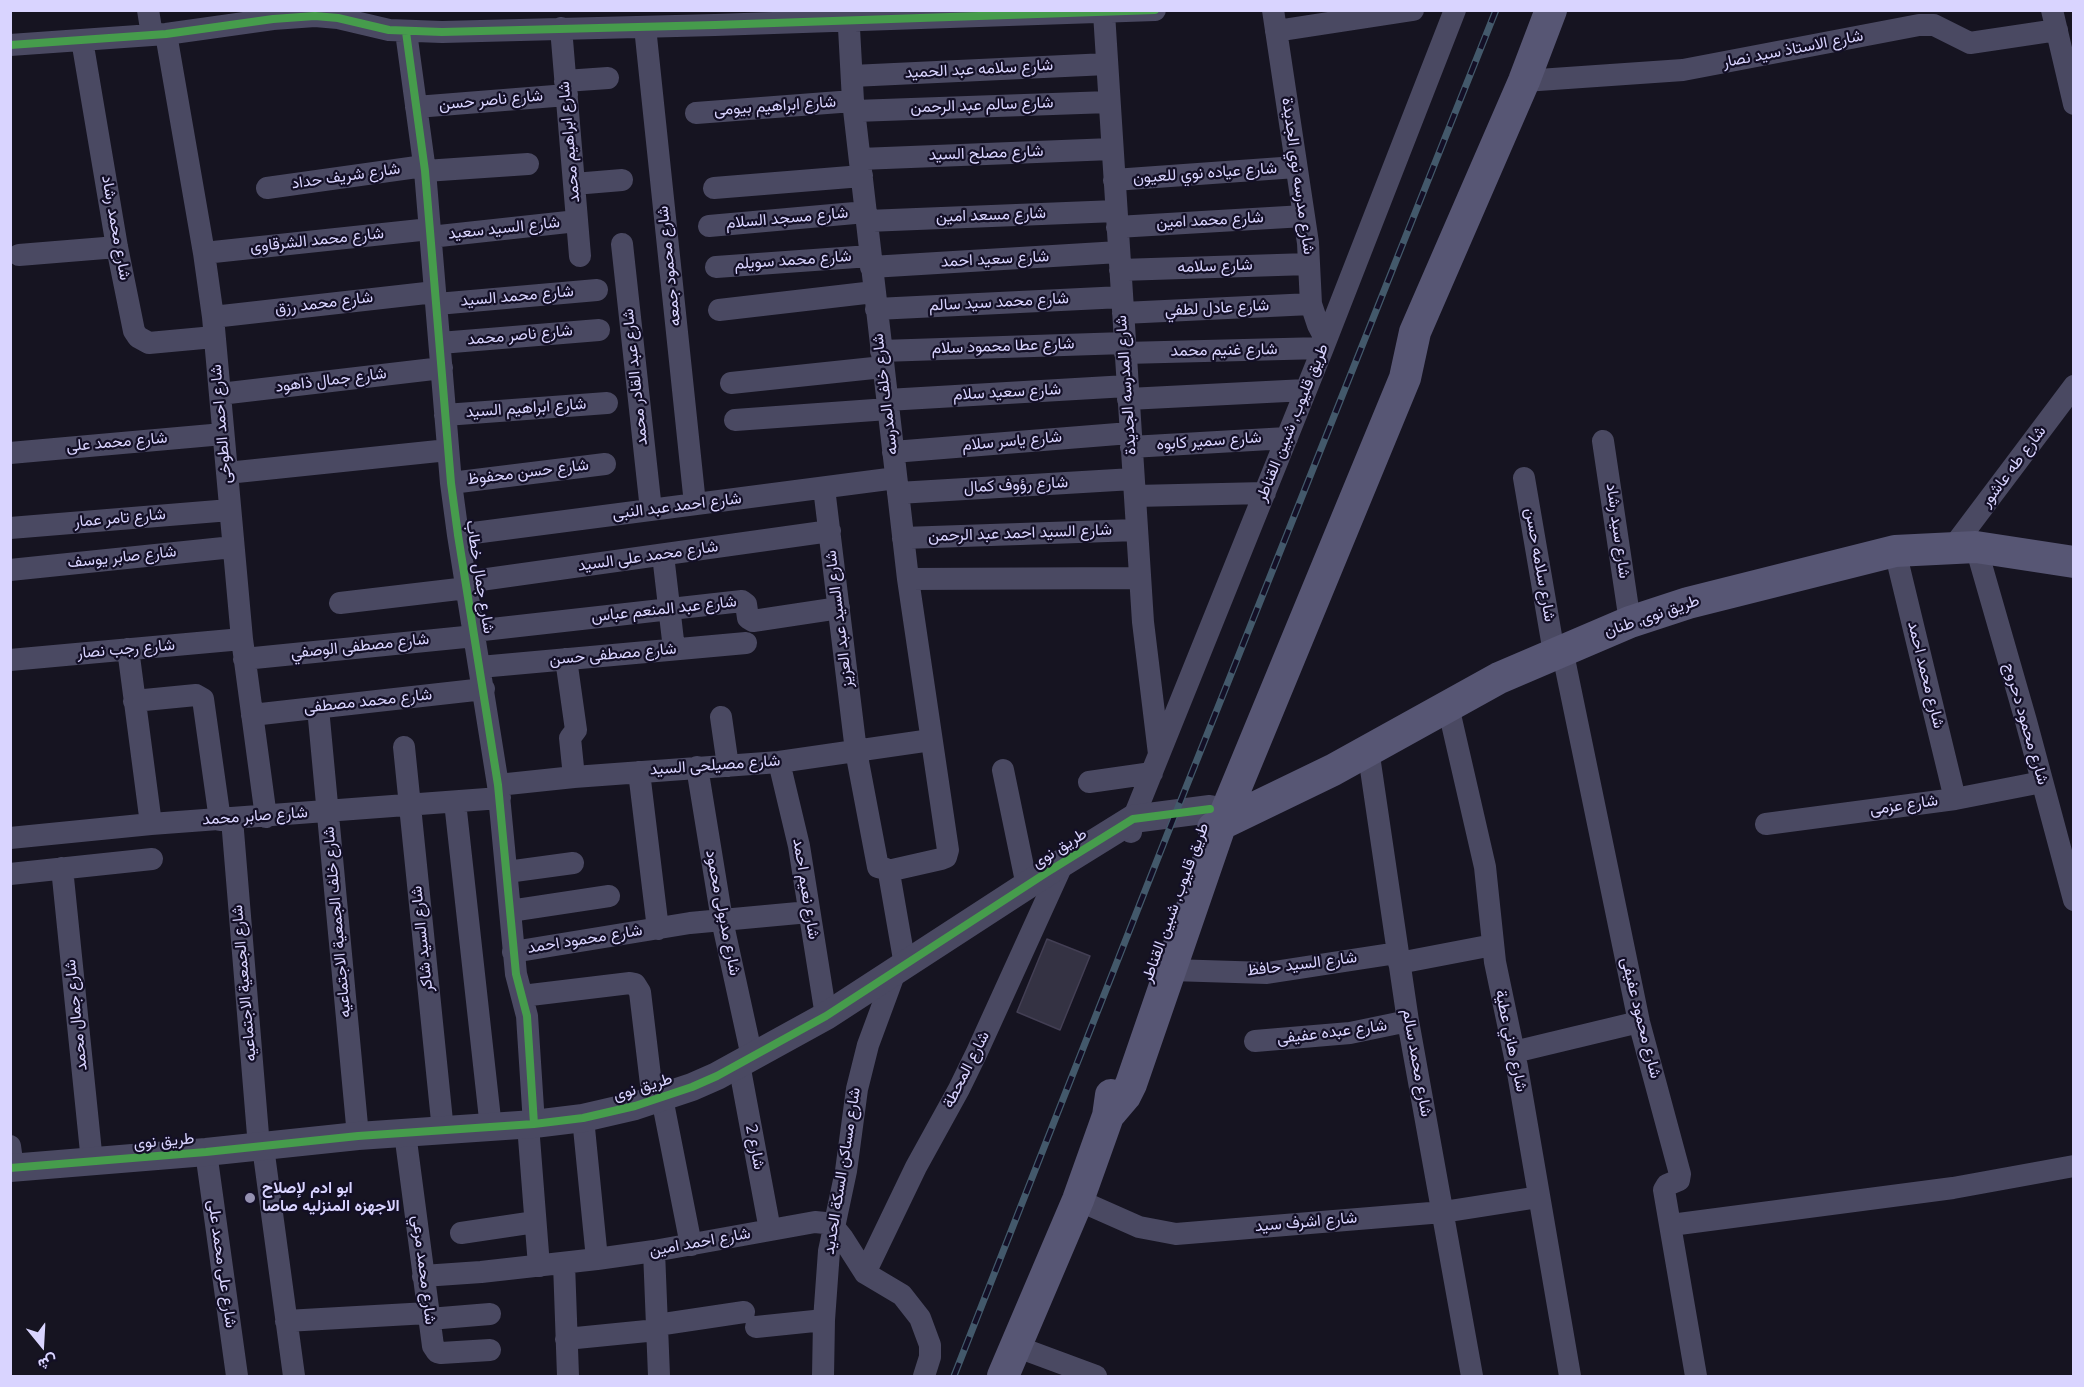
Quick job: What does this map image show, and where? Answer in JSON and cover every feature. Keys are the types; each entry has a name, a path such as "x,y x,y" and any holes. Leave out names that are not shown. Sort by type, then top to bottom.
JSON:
{"main road":[{"name":"طريق قليوب, شبين القناطر","path":"1003,1377 1078,1200 1108,1116 1113,1084 1386,371 1415,332 1524,81 1551,10"},
{"name":"طريق نوى, طنان","path":"1215,818 1263,802 1333,770 1499,678 1558,651 1630,622 1688,603 1895,551 1965,547 2073,562"},
{"name":"طريق قليوب, شبين القناطر","path":"1108,1116 1125,1096 1131,1084 1171,970 1215,818"}],"street":[{"name":"شارع احمد الطوخى","path":"148,10 159,34 204,253 214,327 243,649 266,817"},
{"path":"10,45 159,34 237,17 338,14 372,27 406,32 561,28 618,19 645,27 715,18 1041,12 1104,13 1155,10"},
{"path":"1274,21 1413,10"},
{"name":"طريق قليوب, شبين القناطر","path":"1126,829 1155,765 1265,493 1455,10"},
{"name":"شارع المدرسه الجديدة","path":"1104,13 1140,578 1155,765"},
{"name":"شارع خلف المدرسه","path":"848,16 854,106 903,538 948,850 946,857 941,859 888,871"},
{"path":"2054,20 2073,104"},
{"name":"شارع الاستاذ سيد نصار","path":"1524,81 1683,70 1919,25 1934,25 1970,43 2054,20"},
{"name":"شارع مدرسه نوي الجديدة","path":"1274,21 1304,216 1311,304 1324,344"},
{"name":"شارع محمود جمعه","path":"645,27 695,504"},
{"name":"شارع ابراهيم محمد","path":"561,28 580,256"},
{"name":"شارع جمال خطاب","path":"406,32 424,168 451,483 499,791 516,974 527,1016 538,1266"},
{"name":"شارع محمد رشاد","path":"82,40 117,247 134,331 138,338 149,343 214,327"},
{"name":"شارع سلامه عبد الحميد","path":"852,76 1107,64"},
{"name":"شارع ناصر حسن","path":"416,107 566,88 608,78"},
{"name":"شارع سالم عبد الرحمن","path":"854,106 1109,102"},
{"name":"شارع ابراهيم بيومى","path":"696,113 854,106"},
{"name":"شارع مصلح السيد","path":"714,188 861,168 1112,149"},
{"name":"شارع شريف حداد","path":"267,188 424,168 528,164"},
{"name":"شارع عياده نوي للعيون","path":"1114,180 1296,167"},
{"path":"574,184 622,180"},
{"name":"شارع محمد امين","path":"1116,219 1304,216"},
{"name":"شارع مسعد امين","path":"866,217 1116,219"},
{"name":"شارع مسجد السلام","path":"709,226 866,217"},
{"name":"شارع السيد سعيد","path":"430,233 577,221"},
{"name":"شارع محمد الشرقاوى","path":"204,253 430,233"},
{"name":"شارع عبد القادر محمد","path":"622,244 651,510"},
{"path":"19,255 117,247"},
{"name":"شارع سعيد احمد","path":"871,261 1120,261"},
{"name":"شارع محمد سويلم","path":"716,267 871,261"},
{"name":"شارع سلامه","path":"1120,261 1309,264"},
{"name":"شارع محمد السيد","path":"436,298 597,290"},
{"name":"شارع محمد رزق","path":"214,327 436,298"},
{"name":"شارع محمد سيد سالم","path":"719,310 875,301 1122,305"},
{"name":"شارع عادل لطفي","path":"1122,305 1311,304"},
{"name":"شارع ناصر محمد","path":"440,343 599,330"},
{"name":"شارع غنيم محمد","path":"1125,348 1324,344"},
{"name":"شارع عطا محمود سلام","path":"731,383 882,359 1125,348"},
{"name":"شارع جمال ذاهود","path":"220,394 442,368"},
{"name":"شارع طه عاشور","path":"1965,547 2073,386"},
{"name":"شارع سعيد سلام","path":"735,420 888,404 1128,392 1306,390"},
{"name":"شارع ابراهيم السيد","path":"445,415 607,403"},
{"name":"شارع محمد على","path":"10,453 223,434"},
{"name":"شارع سمير كابوه","path":"1131,440 1287,438"},
{"name":"شارع ياسر سلام","path":"893,452 1131,440"},
{"name":"شارع سيد رشاد","path":"1604,441 1630,622"},
{"path":"227,472 448,450"},
{"name":"شارع حسن محفوظ","path":"451,483 605,464"},
{"name":"شارع سلامه حسن","path":"1524,477 1558,651"},
{"name":"شارع احمد عبد النبى","path":"458,535 824,488 897,485"},
{"name":"شارع رؤوف كمال","path":"897,485 1134,488 1265,493"},
{"name":"شارع السيد عبد العزيز","path":"824,488 856,751 878,867 888,871"},
{"name":"شارع تامر عمار","path":"10,528 230,510"},
{"name":"شارع السيد احمد عبد الرحمن","path":"903,538 1137,530"},
{"name":"شارع محمد على السيد","path":"340,603 830,531"},
{"name":"شارع صابر يوسف","path":"10,570 233,547"},
{"name":"شارع محمود دحروج","path":"1965,547 2026,721 2073,900"},
{"name":"شارع محمد احمد","path":"1895,551 1955,799"},
{"path":"663,555 674,649"},
{"path":"908,579 1140,578"},
{"name":"شارع عبد المنعم عباس","path":"475,634 742,601 746,604 748,618 753,621 839,608"},
{"name":"شارع مصطفى الوصفي","path":"243,649 475,634"},
{"name":"شارع مصطفى حسن","path":"482,678 566,659 746,643"},
{"path":"128,649 151,824"},
{"name":"شارع رجب نصار","path":"10,660 128,649 243,649"},
{"name":"شارع محمود عفيفى","path":"1558,651 1639,1022 1680,1174 1677,1182 1665,1188 1696,1377"},
{"path":"566,659 576,730 570,735 574,777"},
{"name":"شارع محمد مصطفى","path":"252,715 318,708 482,678"},
{"path":"134,701 196,695 204,699 226,819"},
{"name":"شارع هاني عطية","path":"1448,706 1483,858 1492,945 1514,1052 1570,1377"},
{"name":"شارع خلف الجمعية الاجتماعيه","path":"318,708 358,1136"},
{"path":"721,717 728,766"},
{"name":"شارع مصيلحى السيد","path":"499,791 574,777 779,762 931,740"},
{"name":"شارع السيد شاكر","path":"404,747 443,1131"},
{"name":"شارع محمد سالم","path":"1368,749 1408,1021 1472,1377"},
{"name":"شارع نعيم احمد","path":"779,762 799,846 826,1017"},
{"path":"1089,782 1155,765"},
{"name":"شارع مدبولى محمود","path":"697,767 746,1061"},
{"path":"1003,770 1027,886"},
{"path":"639,772 658,929"},
{"name":"شارع عزمى","path":"1766,824 1955,799 2042,782"},
{"name":"شارع صابر محمد","path":"10,838 151,824 455,802 499,791"},
{"path":"455,802 491,1128"},
{"name":"طريق نوى","path":"11,1161 92,1162 358,1136 491,1128 583,1118 658,1099 709,1079 746,1061 826,1017 1063,863 1126,829 1215,818"},
{"name":"شارع الجمعية الاجتماعيه","path":"226,819 261,1147 294,1377"},
{"path":"10,873 152,859"},
{"path":"507,872 573,863"},
{"name":"شارع المحطة","path":"865,1273 916,1167 959,1089 1063,863"},
{"name":"شارع جمال محمد","path":"62,868 92,1162"},
{"path":"888,871 900,969"},
{"path":"510,911 609,896"},
{"name":"شارع محمود احمد","path":"513,952 722,920 809,912"},
{"name":"شارع السيد حافظ","path":"1171,970 1267,973 1492,945"},
{"name":"شارع مساكن السكة الحديد","path":"823,1377 829,1251 846,1171 861,1067 900,969"},
{"path":"522,996 630,982 638,987 658,1099 691,1245"},
{"name":"شارع عبده عفيفى","path":"1255,1041 1350,1033 1408,1021"},
{"path":"1514,1052 1639,1022"},
{"name":"شارع 2","path":"746,1061 770,1230"},
{"path":"583,1118 597,1259"},
{"name":"شارع محمد مرعي","path":"405,1133 433,1346 437,1352 490,1350"},
{"name":"شارع على محمد على","path":"206,1152 237,1377"},
{"path":"1671,1225 1953,1188 2073,1166"},
{"name":"شارع اشرف سيد","path":"1078,1200 1139,1227 1176,1234 1443,1212 1539,1197"},
{"path":"461,1233 535,1222"},
{"name":"شارع احمد امين","path":"423,1276 597,1259 691,1245 814,1222 834,1227"},
{"path":"834,1227 865,1273 902,1295 912,1305 926,1331 930,1345 930,1358 924,1377"},
{"path":"654,1251 659,1377"},
{"path":"564,1263 568,1377"},
{"path":"286,1321 490,1314"},
{"path":"566,1339 750,1320 824,1320"},
{"path":"1015,1346 1096,1377"}],"building":[{"path":"1047,939 1090,956 1060,1030 1017,1012"}],"railway":[{"path":"954,1376 1496,10"}],"cycle path":[{"path":"10,45 166,34 273,19 315,16 338,18 389,30 442,32 1155,10"},
{"path":"406,32 425,171 451,483 498,785 516,974 527,1016 534,1124"},
{"path":"10,1168 206,1152 358,1136 534,1124 583,1118 635,1106 717,1076 826,1016 1133,819 1210,809"}],"place":[{"name":"ابو ادم لإصلاح الاجهزه المنزليه صاصا","path":"250,1198"}]}
